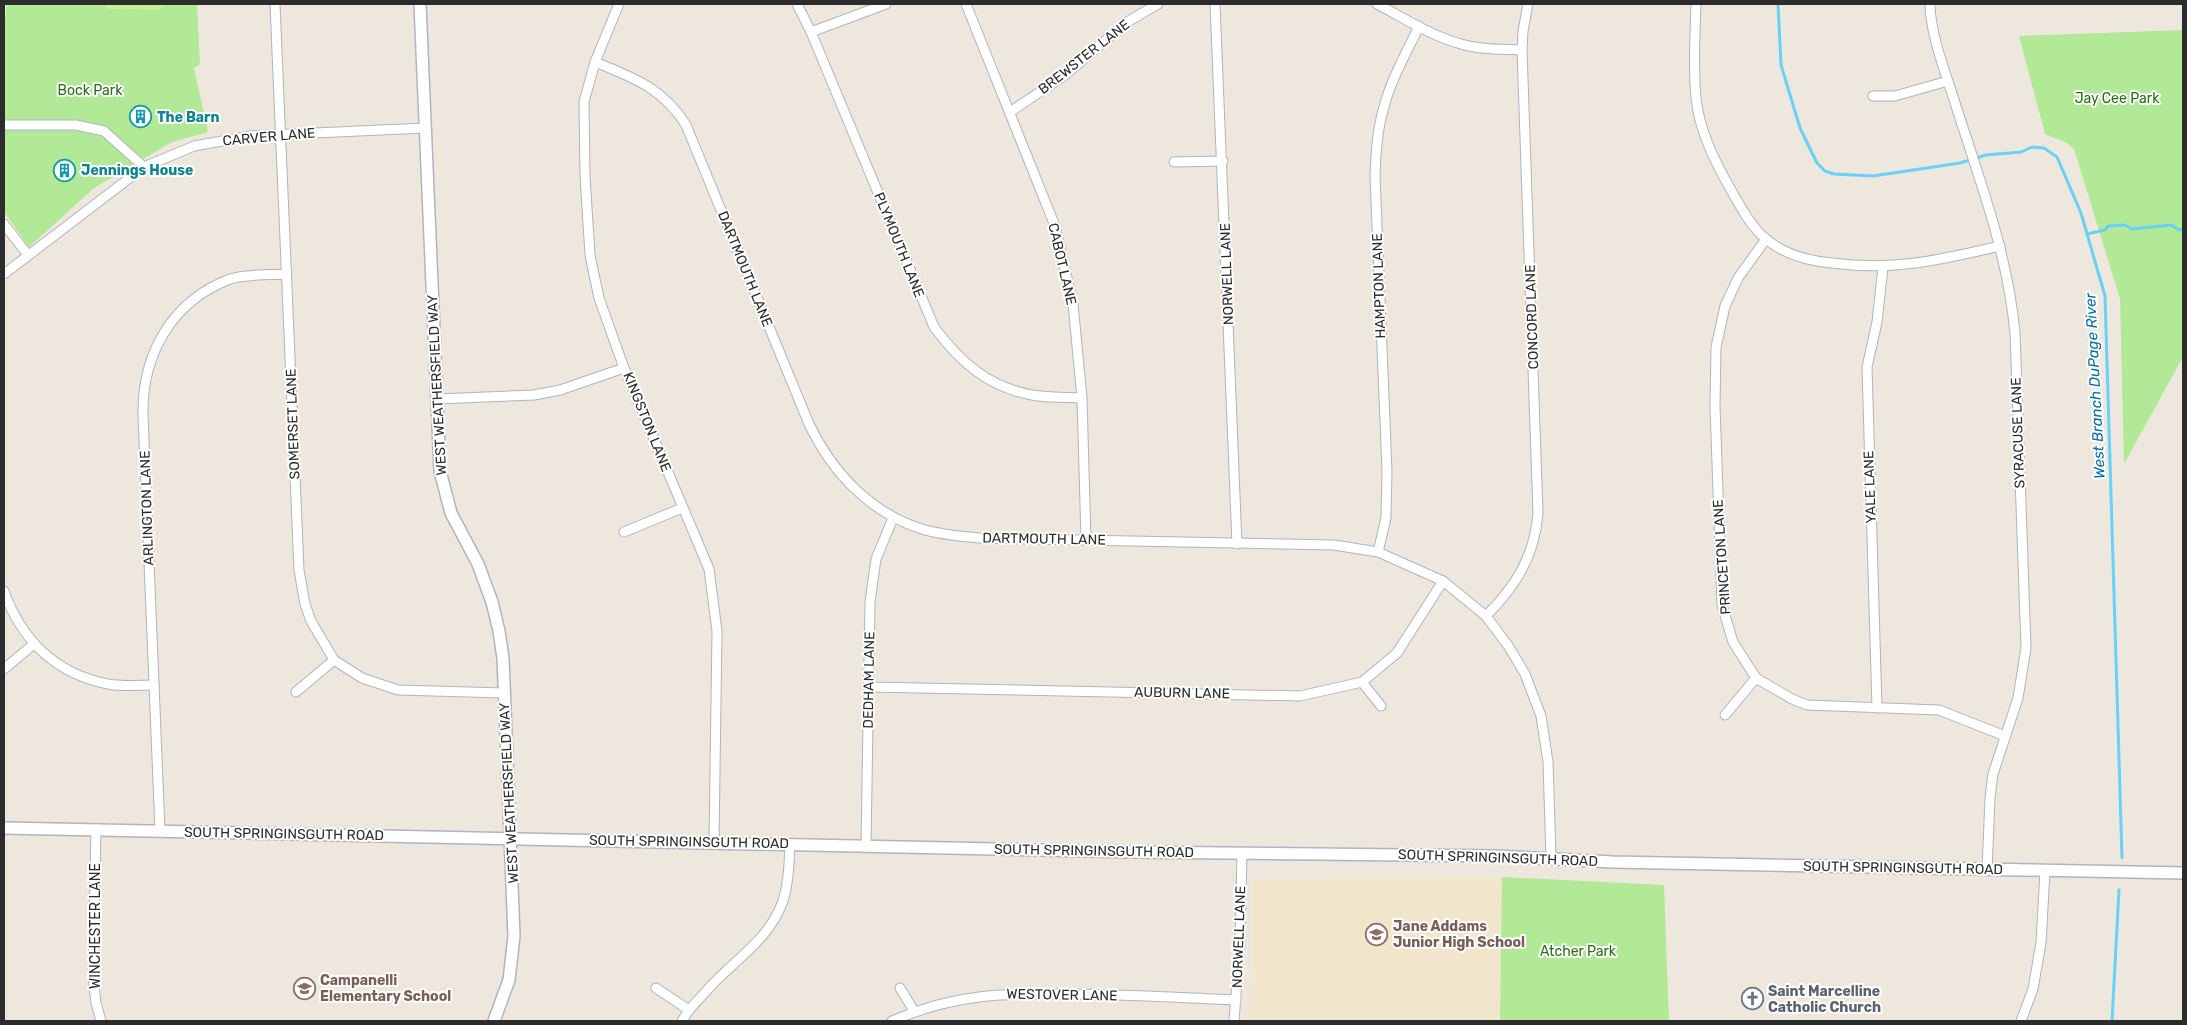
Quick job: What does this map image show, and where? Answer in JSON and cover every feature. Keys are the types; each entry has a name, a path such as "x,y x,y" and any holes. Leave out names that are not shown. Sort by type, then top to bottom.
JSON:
{"street":[{"name":"SOMERSET LANE","path":"275,4 301,587 311,621 334,660 362,678 398,690 504,693"},
{"name":"WEST WEATHERSFIELD WAY","path":"420,4 438,450 442,482 451,513 478,564 492,602 503,658 512,838 514,952 505,995 494,1021"},
{"name":"KINGSTON LANE","path":"620,4 595,62 584,102 583,123 590,255 599,298 624,368 709,569 717,631 714,842"},
{"name":"PLYMOUTH LANE","path":"797,4 811,32 927,314 939,334 965,364 999,384 1033,395 1082,398"},
{"path":"811,32 886,4"},
{"name":"CABOT LANE","path":"966,4 1055,226 1073,304 1082,398 1086,540"},
{"name":"BREWSTER LANE","path":"1010,112 1065,75 1127,22 1158,4"},
{"name":"NORWELL LANE","path":"1216,4 1237,544"},
{"path":"1377,4 1443,38 1462,45 1522,50"},
{"name":"CONCORD LANE","path":"1486,616 1504,598 1521,575 1534,543 1538,514 1522,50 1528,4"},
{"path":"1696,4 1696,99 1702,123 1716,163 1736,200 1766,239 1796,256 1818,262 1883,268 1934,261 2000,246"},
{"name":"SYRACUSE LANE","path":"1930,4 1932,26 2000,246 2009,284 2014,333 2026,648 2018,698 1997,759 1990,798 1987,870"},
{"name":"HAMPTON LANE","path":"1378,552 1386,518 1387,471 1375,176 1377,140 1384,106 1391,86 1419,26"},
{"name":"DARTMOUTH LANE","path":"595,62 649,85 663,96 680,115 686,125 818,443 850,485 893,518 922,529 954,536 1334,546 1378,552 1443,581 1486,616 1519,663 1541,716 1548,762 1551,858"},
{"path":"1873,96 1895,96 1948,80"},
{"path":"4,125 76,125 104,131 144,167"},
{"name":"CARVER LANE","path":"4,274 144,167 194,146 250,136 425,128"},
{"path":"1174,162 1223,161"},
{"path":"4,224 28,255"},
{"name":"PRINCETON LANE","path":"1766,239 1738,278 1725,306 1718,334 1714,370 1722,605 1733,642 1756,678 1792,699 1807,705 1939,710 2005,736"},
{"name":"YALE LANE","path":"1877,708 1867,367 1877,322 1883,268"},
{"name":"ARLINGTON LANE","path":"160,832 143,388 148,368 165,331 177,316 199,296 231,279 287,274"},
{"path":"436,399 534,395 560,390 624,368"},
{"path":"624,532 682,508"},
{"name":"DEDHAM LANE","path":"866,846 872,576 876,559 893,518"},
{"name":"AUBURN LANE","path":"869,686 1300,696 1362,682 1397,653 1443,581"},
{"path":"4,591 21,628 34,644 60,665 83,676 107,684 154,686"},
{"path":"4,669 34,644"},
{"path":"296,692 334,660"},
{"path":"1725,715 1756,678"},
{"path":"1362,682 1381,706"},
{"name":"SOUTH SPRINGINSGUTH ROAD","path":"4,828 1242,854 1551,858 1623,862 2183,873"},
{"name":"WINCHESTER LANE","path":"96,829 93,977 96,1003 102,1021"},
{"path":"682,1021 689,1010 723,974 759,942 774,920 783,900 788,881 790,844"},
{"name":"NORWELL LANE","path":"1234,1021 1240,944 1242,854"},
{"path":"2021,1021 2033,989 2041,943 2045,871"},
{"path":"656,988 689,1010"},
{"path":"900,988 914,1011"},
{"name":"WESTOVER LANE","path":"892,1021 914,1011 972,996 1012,993 1099,994 1236,1000"}],"shaded area":[{"name":"Jane Addams Junior High School","path":"1502,878 1500,1021 1248,1021 1254,954 1253,879"}],"green space":[{"name":"Bock Park","path":"7,4 197,4 200,64 194,68 208,132 172,142 94,188 29,247 4,212 4,27"},
{"path":"106,4 164,4 159,10 106,9"},
{"name":"Jay Cee Park","path":"2183,30 2183,357 2124,464 2120,299 2074,149 2067,143 2045,134 2019,36"},
{"name":"Atcher Park","path":"1502,877 1664,885 1669,1021 1500,1021"}],"waterway":[{"name":"West Branch DuPage River","path":"1778,4 1781,65 1800,128 1817,163 1825,171 1834,174 1873,176 1960,163 1986,155 2021,152 2032,147 2044,148 2057,157 2081,213 2105,296 2122,858"},
{"path":"2087,234 2105,230 2108,226 2125,225 2132,229 2171,225 2179,230 2183,229"},
{"name":"West Branch DuPage River","path":"2112,1021 2119,890"}],"place":[{"name":"The Barn","path":"141,117"},
{"name":"Jennings House","path":"65,170"},
{"name":"Jane Addams Junior High School","path":"1377,934"},
{"name":"Campanelli Elementary School","path":"304,988"},
{"name":"Saint Marcelline Catholic Church","path":"1752,999"}]}
